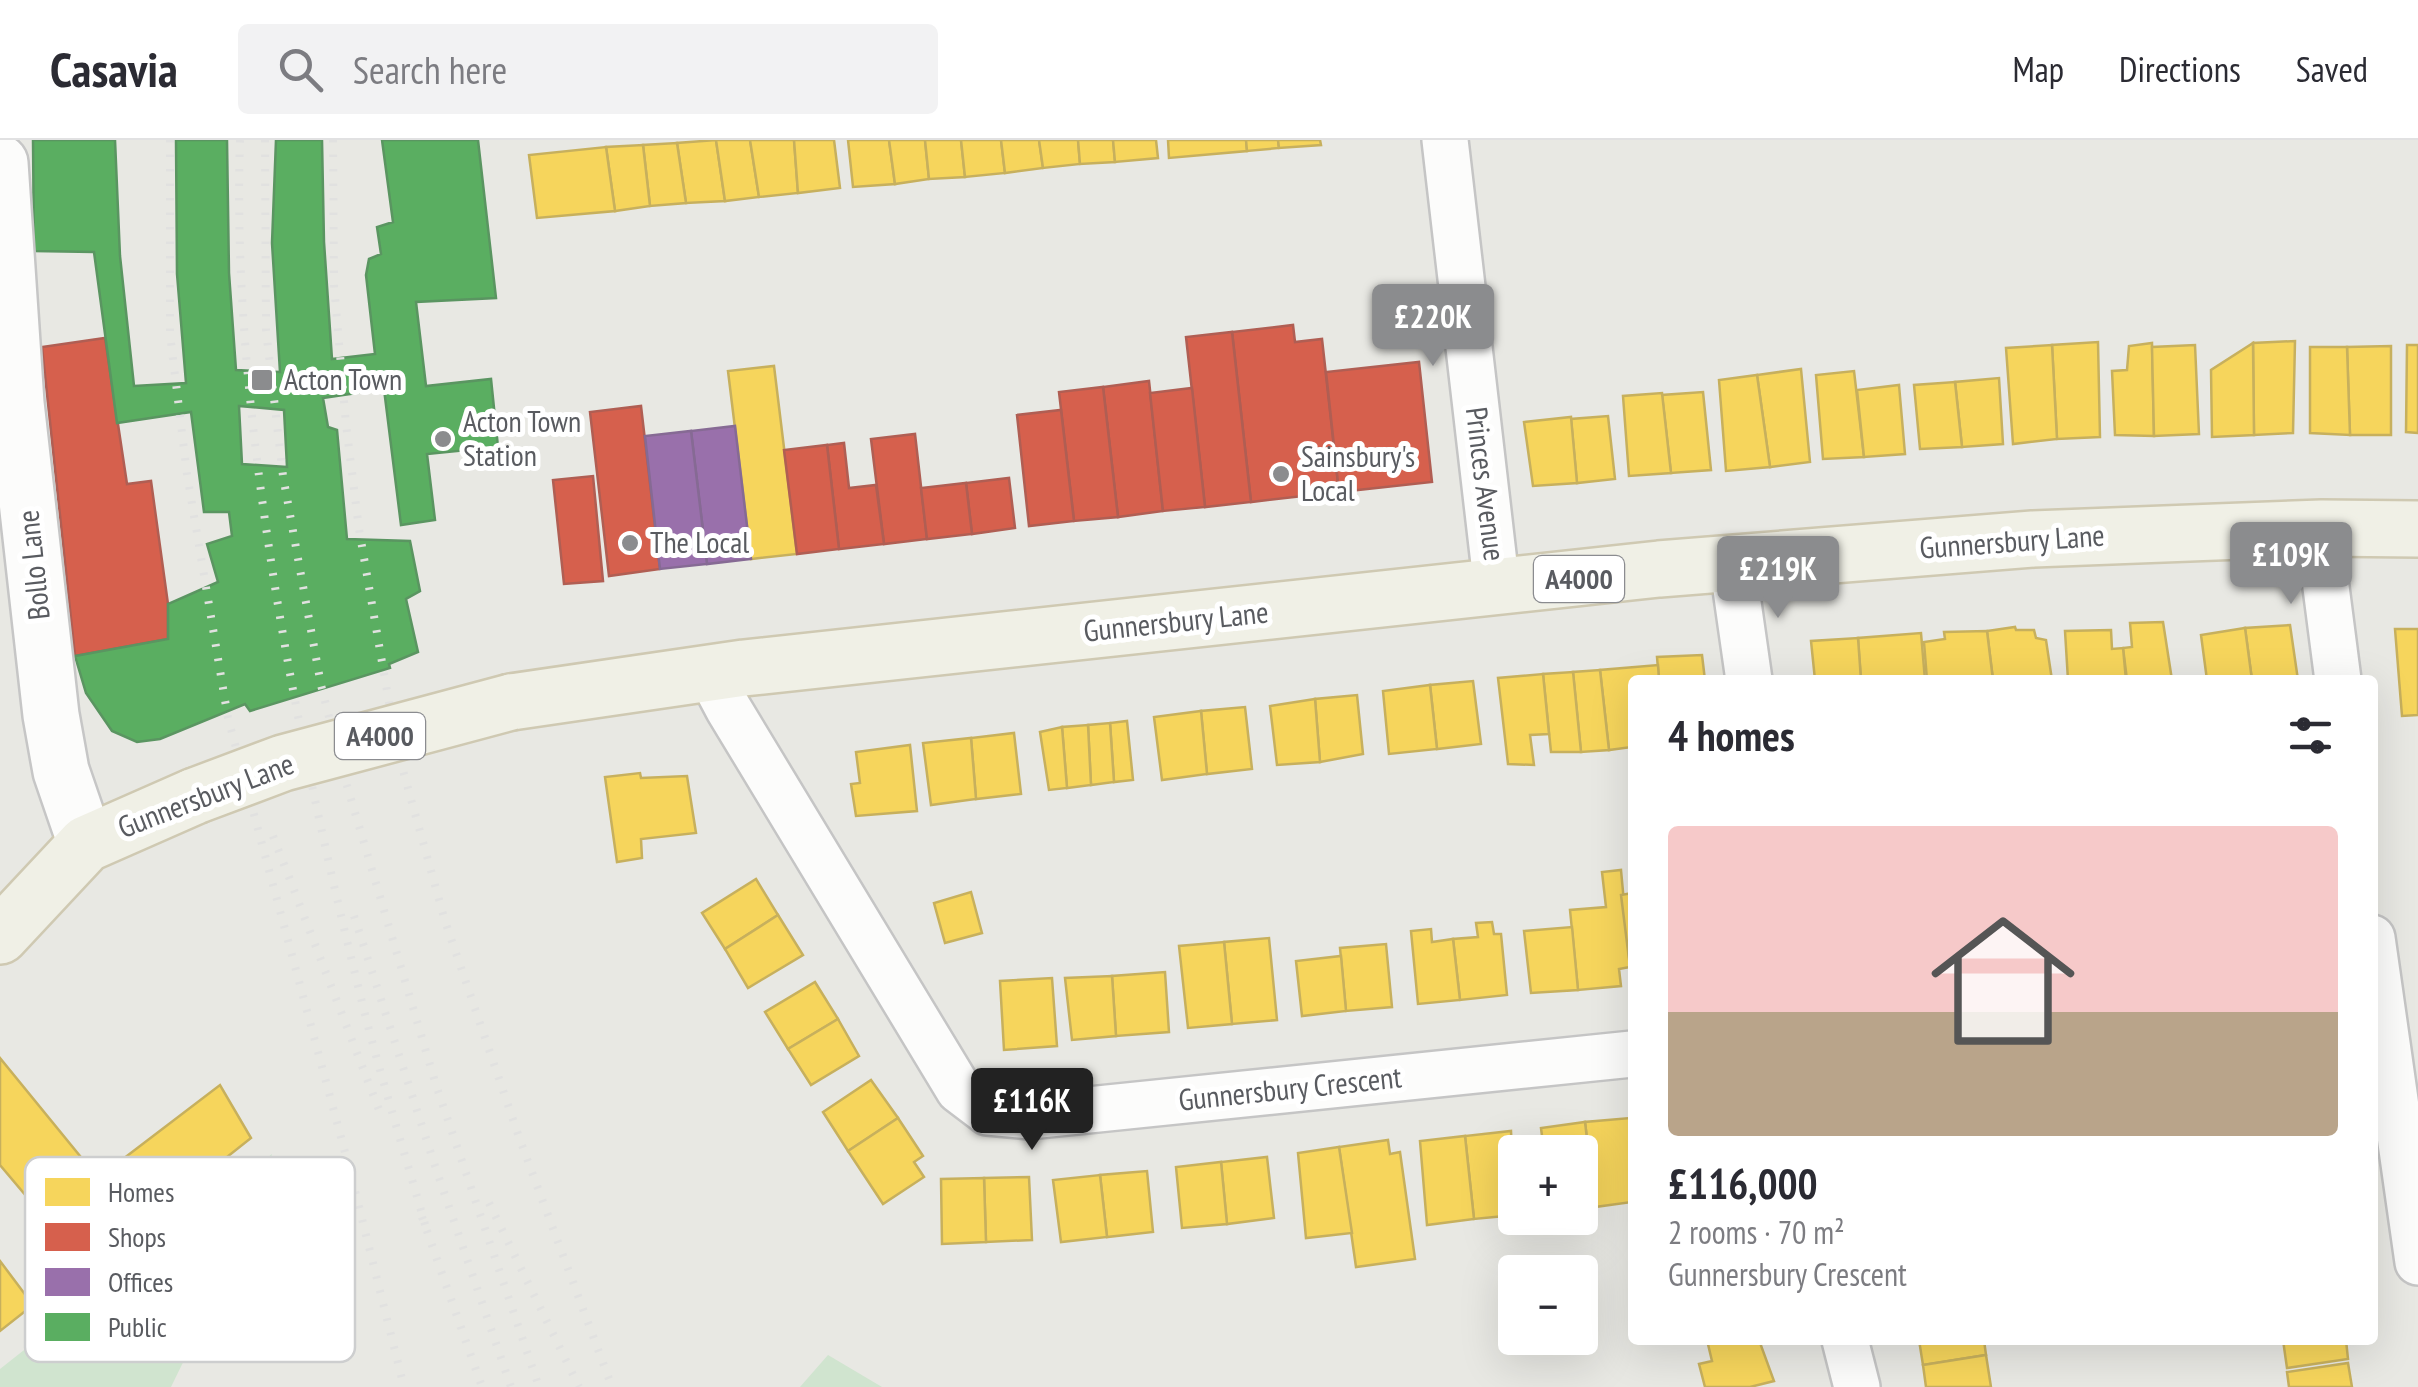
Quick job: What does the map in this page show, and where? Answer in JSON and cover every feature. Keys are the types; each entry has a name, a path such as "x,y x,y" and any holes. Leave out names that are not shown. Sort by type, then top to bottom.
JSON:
{"main road":[{"name":"Gunnersbury Lane","path":"0,936 86,844 283,763 511,702 710,674 1737,563 2033,539 2322,528 2418,530"}],"street":[{"name":"Princes Avenue","path":"1444,140 1498,588"},
{"name":"Bollo Lane","path":"0,163 8,404 50,715 61,770 86,844"},
{"path":"2322,528 2337,675"},
{"path":"1737,563 1734,582 1748,675"},
{"name":"Gunnersbury Crescent","path":"710,674 959,1090 988,1112 1030,1116 1628,1054"},
{"path":"2378,980 2418,1262"},
{"path":"1847,1345 1857,1387"}],"green space":[{"path":"25,1349 25,1362 183,1362 171,1387 0,1387 0,1369"},
{"path":"828,1355 882,1387 800,1387"}],"building: Homes":[{"path":"716,140 725,201 686,203 677,143"},
{"path":"716,140 750,140 759,197 725,201"},
{"path":"750,140 794,140 798,193 759,197"},
{"path":"794,140 834,140 840,188 798,193"},
{"path":"848,140 889,140 895,184 853,187"},
{"path":"889,140 925,140 929,179 895,184"},
{"path":"925,140 961,140 965,177 929,179"},
{"path":"961,140 1001,140 1005,173 965,177"},
{"path":"1001,140 1039,140 1043,168 1005,173"},
{"path":"1039,140 1078,140 1080,164 1043,168"},
{"path":"1078,140 1113,140 1115,162 1080,164"},
{"path":"1113,140 1156,140 1158,158 1115,162"},
{"path":"1168,140 1246,140 1247,151 1169,158"},
{"path":"1246,140 1278,140 1279,148 1247,151"},
{"path":"1278,140 1320,140 1321,145 1279,148"},
{"path":"677,143 686,203 650,206 643,145"},
{"path":"643,145 650,206 615,211 606,147"},
{"path":"606,147 615,211 537,218 529,155"},
{"path":"2295,341 2293,433 2254,435 2253,343"},
{"path":"2098,342 2100,437 2057,439 2052,345"},
{"path":"2152,343 2154,436 2115,435 2112,371 2127,370 2129,346"},
{"path":"2253,343 2254,435 2212,437 2211,370"},
{"path":"2052,345 2057,439 2013,444 2006,348"},
{"path":"2195,345 2199,434 2154,436 2152,347"},
{"path":"2407,345 2418,345 2418,433 2406,432"},
{"path":"2391,346 2391,435 2350,435 2347,347"},
{"path":"2310,347 2347,347 2350,435 2310,433"},
{"path":"774,366 797,554 751,559 728,371"},
{"path":"1801,369 1810,462 1770,467 1757,375"},
{"path":"1854,371 1864,457 1823,459 1816,375"},
{"path":"1757,375 1770,467 1726,471 1719,380"},
{"path":"1999,378 2003,444 1962,447 1955,382"},
{"path":"1955,382 1962,447 1920,449 1914,385"},
{"path":"1899,385 1905,454 1864,457 1857,390"},
{"path":"1703,392 1711,470 1671,473 1662,395"},
{"path":"1662,393 1671,473 1629,476 1623,396"},
{"path":"1608,416 1615,479 1577,483 1571,419"},
{"path":"1571,417 1577,483 1533,486 1524,422"},
{"path":"2163,622 2171,675 2126,675 2123,648 2132,647 2130,623"},
{"path":"2290,625 2297,675 2251,675 2245,628"},
{"path":"2015,627 2034,630 2036,638 2046,640 2051,675 1992,675 1987,631"},
{"path":"2245,628 2251,675 2206,675 2201,635"},
{"path":"2395,629 2418,629 2418,715 2402,716"},
{"path":"2111,630 2112,649 2123,648 2126,675 2068,675 2065,631"},
{"path":"1987,631 1992,675 1927,675 1924,642 1945,639 1944,632"},
{"path":"1921,633 1925,675 1861,675 1858,638"},
{"path":"1858,638 1861,675 1814,675 1811,641"},
{"path":"1702,655 1704,675 1659,675 1657,657"},
{"path":"1658,665 1659,675 1628,675 1628,748 1609,750 1600,670"},
{"path":"1600,670 1609,750 1581,752 1573,672"},
{"path":"1573,672 1581,752 1551,752 1543,674"},
{"path":"1543,674 1549,734 1530,735 1534,765 1508,764 1498,678"},
{"path":"1473,681 1481,744 1437,749 1430,685"},
{"path":"1430,685 1437,749 1389,754 1383,691"},
{"path":"1357,695 1363,754 1320,762 1315,699"},
{"path":"1315,699 1320,762 1277,765 1270,706"},
{"path":"1245,707 1252,769 1207,774 1201,711"},
{"path":"1201,711 1207,774 1162,780 1154,717"},
{"path":"1127,721 1133,780 1114,782 1110,723"},
{"path":"1110,723 1114,782 1091,785 1088,725"},
{"path":"1088,725 1091,785 1067,788 1062,727"},
{"path":"1062,727 1067,788 1049,790 1040,732"},
{"path":"1014,733 1021,794 976,799 971,738"},
{"path":"971,738 976,799 931,805 923,743"},
{"path":"910,745 917,811 856,816 851,784 860,783 856,752"},
{"path":"640,773 641,778 687,776 696,833 641,839 642,858 617,862 605,777"},
{"path":"1621,870 1628,967 1619,969 1621,986 1578,990 1570,910 1606,907 1602,872"},
{"path":"756,879 778,915 725,949 702,913"},
{"path":"971,892 982,933 945,943 934,903"},
{"path":"1628,894 1628,951 1621,895"},
{"path":"778,915 803,955 748,988 725,949"},
{"path":"1492,922 1494,934 1501,934 1507,995 1460,1000 1453,939 1478,937 1476,923"},
{"path":"1572,927 1578,990 1531,993 1524,931"},
{"path":"1431,929 1432,942 1453,939 1460,1000 1418,1004 1411,931"},
{"path":"1269,938 1277,1020 1232,1024 1224,942"},
{"path":"1224,942 1232,1024 1188,1028 1179,946"},
{"path":"1386,944 1392,1007 1346,1011 1340,948"},
{"path":"1341,956 1346,1011 1302,1016 1296,961"},
{"path":"1165,972 1169,1032 1116,1036 1112,976"},
{"path":"1112,976 1116,1036 1072,1040 1065,978"},
{"path":"1052,978 1057,1046 1004,1050 1000,981"},
{"path":"815,982 838,1019 788,1049 765,1012"},
{"path":"838,1019 859,1056 811,1085 788,1049"},
{"path":"0,1058 81,1157 25,1157 25,1195 0,1165"},
{"path":"871,1080 898,1118 848,1151 823,1112"},
{"path":"220,1085 251,1138 227,1157 126,1157"},
{"path":"898,1118 923,1156 914,1162 924,1177 883,1204 848,1151"},
{"path":"1628,1118 1628,1203 1598,1207 1598,1135 1587,1135 1585,1122"},
{"path":"1585,1122 1587,1135 1542,1135 1541,1128"},
{"path":"1511,1131 1511,1135 1498,1135 1498,1217 1474,1219 1465,1136"},
{"path":"1465,1136 1474,1219 1427,1225 1420,1141"},
{"path":"1388,1140 1390,1154 1400,1152 1415,1259 1356,1267 1339,1147"},
{"path":"1339,1147 1352,1233 1306,1238 1298,1153"},
{"path":"1267,1157 1274,1218 1227,1224 1221,1162"},
{"path":"1221,1162 1227,1224 1182,1228 1176,1167"},
{"path":"1147,1171 1153,1232 1107,1237 1100,1175"},
{"path":"1100,1175 1107,1237 1061,1242 1053,1180"},
{"path":"1029,1177 1032,1240 986,1242 984,1178"},
{"path":"984,1178 986,1242 942,1244 941,1179"},
{"path":"0,1261 25,1294 25,1311 0,1331"},
{"path":"1708,1345 1761,1345 1774,1381 1750,1387 1705,1387 1699,1364 1712,1361"},
{"path":"1920,1345 1985,1345 1986,1355 1923,1365"},
{"path":"2284,1345 2347,1345 2348,1359 2287,1368"},
{"path":"1986,1355 1991,1387 1926,1387 1923,1365"},
{"path":"2348,1363 2352,1387 2289,1387 2287,1372"}],"building: Shops":[{"path":"1293,325 1295,342 1322,339 1339,492 1251,502 1232,332"},
{"path":"1232,332 1251,502 1205,507 1186,337"},
{"path":"105,338 127,484 151,481 168,604 168,639 75,656 42,347"},
{"path":"1419,362 1432,482 1339,492 1326,372"},
{"path":"1149,381 1163,511 1118,517 1103,387"},
{"path":"1103,387 1118,517 1074,521 1059,392"},
{"path":"1192,388 1205,507 1163,511 1150,393"},
{"path":"641,406 660,569 609,576 590,412"},
{"path":"1061,410 1074,521 1029,526 1017,415"},
{"path":"915,434 927,539 884,544 871,439"},
{"path":"844,443 849,488 876,485 884,544 839,549 827,445"},
{"path":"827,445 839,549 797,554 784,450"},
{"path":"593,476 603,581 564,584 553,480"},
{"path":"1009,478 1015,528 972,534 966,483"},
{"path":"966,483 972,534 927,539 921,488"}],"building: Offices":[{"path":"735,426 751,559 707,564 691,431"},
{"path":"691,431 707,564 660,569 645,436"}],"building: Public":[{"name":"Acton Town Station","path":"33,140 115,140 120,256 134,386 186,383 177,274 176,140 227,140 229,273 236,370 280,372 272,243 276,140 322,140 332,359 375,354 366,275 369,259 381,254 377,227 393,222 382,140 478,140 496,298 416,302 426,386 491,379 498,447 427,454 435,520 401,525 384,389 323,398 328,427 337,430 347,539 410,541 420,591 406,599 418,652 389,664 390,668 250,711 245,704 160,739 137,742 112,731 86,693 75,656 168,639 168,604 218,582 207,544 232,536 229,512 204,512 191,412 117,423 94,252 34,251","holes":["239,406 284,410 287,467 242,464"]}],"railway":[{"path":"170,140 170,334 187,474 228,718 346,1157"},
{"path":"240,140 240,254 247,367 267,537 285,644 348,944 426,1228"},
{"path":"265,140 266,330 283,476 321,685 342,769 436,1085 539,1387"},
{"path":"333,140 334,285 346,424 359,529 397,749 445,921 520,1140 612,1387"},
{"path":"273,836 381,1115"},
{"path":"354,916 511,1387"},
{"path":"355,1191 404,1387"},
{"path":"489,1203 579,1387"},
{"path":"422,1217 482,1387"}],"place":[{"name":"Acton Town","path":"262,380"},
{"name":"Acton Town Station","path":"443,439"},
{"name":"Sainsbury's Local","path":"1281,474"},
{"name":"The Local","path":"630,543"}]}
